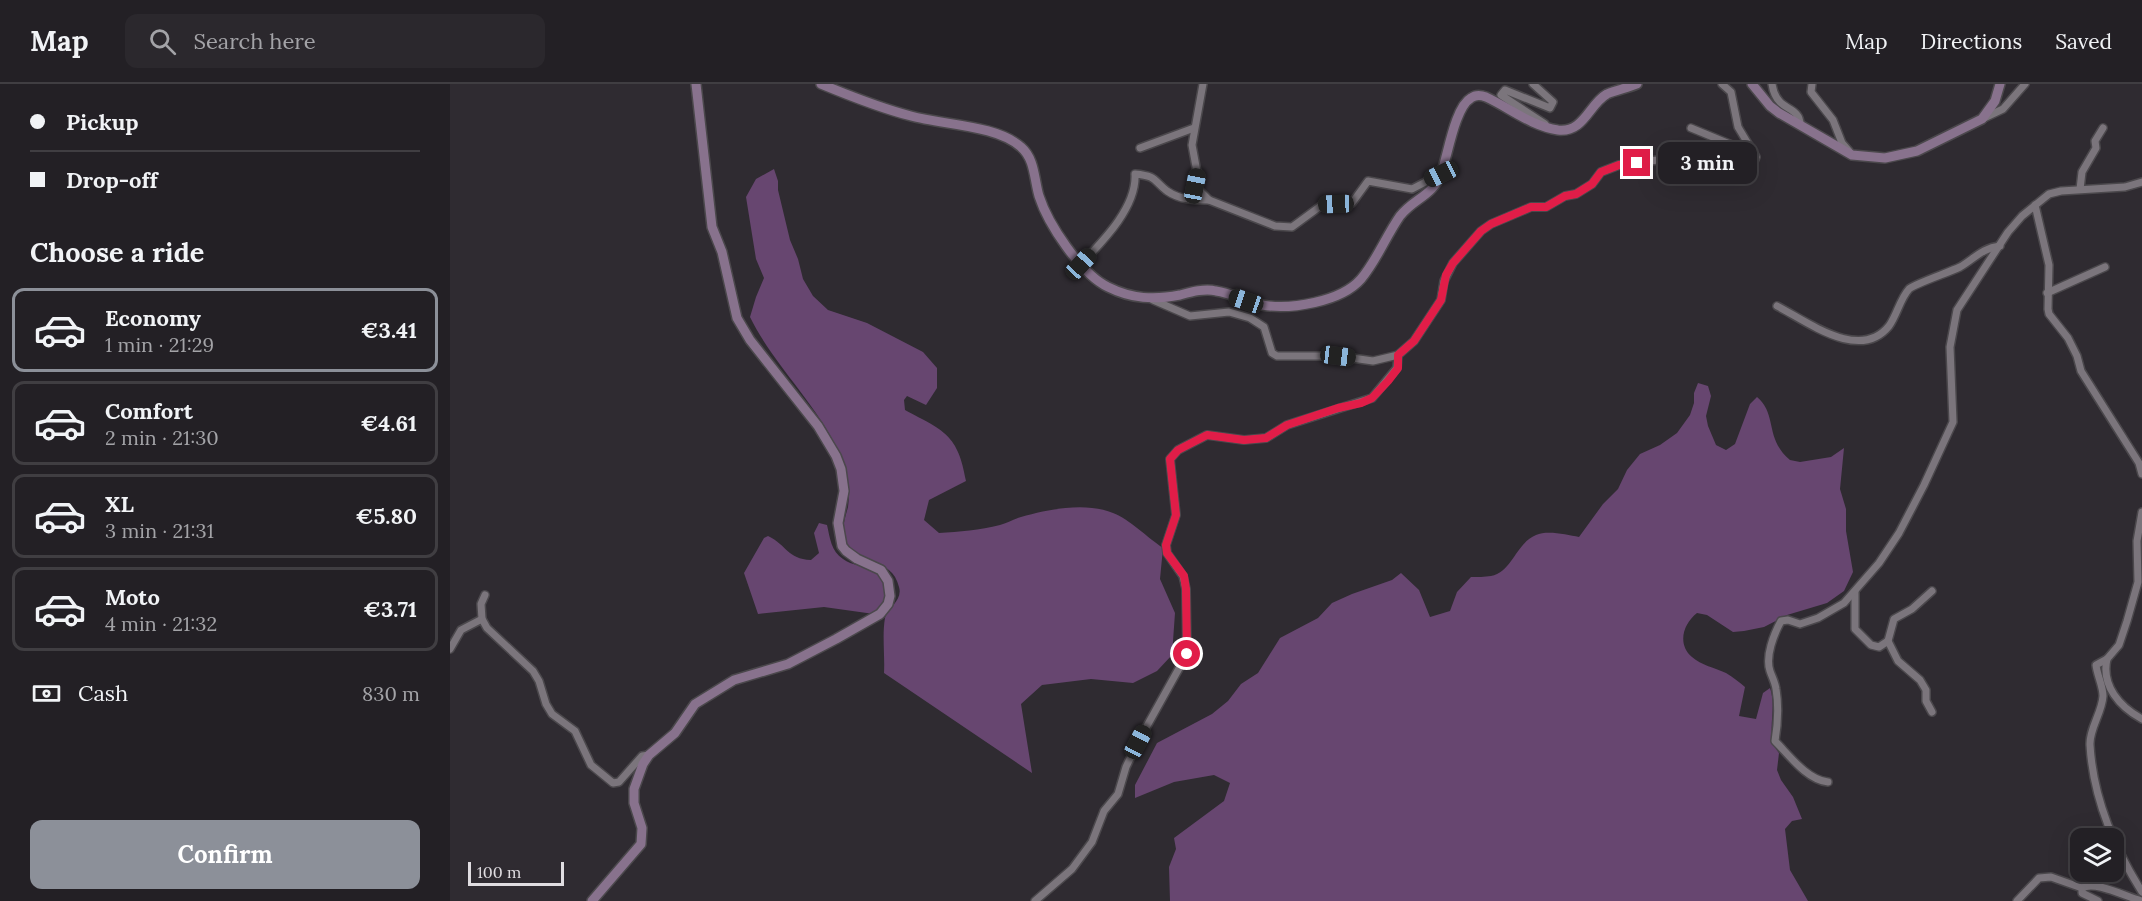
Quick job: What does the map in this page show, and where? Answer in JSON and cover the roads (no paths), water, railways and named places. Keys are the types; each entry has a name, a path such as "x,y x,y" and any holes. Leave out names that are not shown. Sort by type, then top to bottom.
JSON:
{"street":[{"path":"592,901 643,839 634,803 634,789 638,776 650,755 675,733 695,704 734,680 788,664 846,633 880,614 888,604 890,596 888,581 881,570 856,559 842,546 838,523 843,502 843,485 841,469 836,456 808,412 750,340 737,318 726,266 712,227 696,84"},
{"path":"821,84 885,109 934,122 990,131 1016,142 1030,158 1047,215 1063,242 1090,274 1106,286 1126,294 1153,300 1190,316 1229,312 1250,318 1264,327 1270,350 1277,356 1338,356 1373,361 1398,355 1414,341 1441,300 1446,275 1453,263 1481,231 1491,224 1531,207 1546,207 1565,196 1576,194 1592,184 1601,172 1619,165 1659,160"},
{"path":"1203,84 1192,145 1197,172 1195,186 1209,200"},
{"path":"1533,84 1553,102 1550,108 1505,90 1501,95 1552,129"},
{"path":"1153,300 1209,290 1270,307 1299,305 1336,296 1348,290 1362,278 1400,216 1434,189 1441,174 1461,109 1473,96 1486,97 1527,120 1559,130 1572,128 1587,117 1607,95 1637,84"},
{"path":"1690,128 1737,147 1752,166 1756,157 1738,128 1731,92 1722,84"},
{"path":"1752,84 1770,106 1788,119 1852,155 1873,158 1900,156 1917,151 2003,109 2025,84"},
{"path":"1772,84 1777,98 1796,113 1800,124"},
{"path":"1812,84 1811,92 1833,120 1842,143 1852,155"},
{"path":"1982,119 1995,101 2000,84"},
{"path":"1140,148 1194,128"},
{"path":"2080,189 2082,172 2096,147 2095,141 2103,128"},
{"path":"1081,264 1108,235 1130,201 1136,183 1135,174 1146,175 1157,180 1168,192 1187,200 1209,200 1275,226 1292,227 1322,205 1352,203 1368,181 1412,189 1441,174"},
{"path":"1828,782 1819,781 1802,768 1775,741 1779,712 1776,685 1769,669 1770,649 1781,621 1788,620 1800,624 1818,618 1844,603 1879,563 1899,533 1953,422 1950,347 1957,310 2008,232 2049,194 2080,189 2125,187 2142,182"},
{"path":"2035,205 2049,265 2047,293 2049,314 2068,338 2082,371 2139,463 2142,474"},
{"path":"1777,306 1839,339 1858,342 1871,340 1888,327 1909,288 1962,266 1977,253 1989,247 2000,246"},
{"path":"2047,293 2105,267"},
{"path":"1035,901 1071,869 1092,842 1104,812 1118,794 1126,767 1138,742 1187,654 1184,576 1167,553 1166,545 1176,515 1170,459 1178,450 1207,435 1244,440 1266,438 1287,425 1372,398 1398,368 1398,355"},
{"path":"2142,512 2137,540 2138,582 2122,639 2107,659 2104,671 2110,689 2118,702 2142,719"},
{"path":"1855,592 1855,629 1871,645 1879,647 1888,641 1894,619 1912,609 1932,591"},
{"path":"485,596 481,604 482,619 487,628 533,671 552,714 575,731 590,762 608,780 617,783 642,756 650,755"},
{"path":"450,649 461,630 482,619"},
{"path":"1888,641 1898,661 1920,680 1926,690 1926,701 1932,712"},
{"path":"2107,659 2096,665 2103,697 2090,742 2093,771 2102,810 2128,870 2142,892"},
{"path":"2017,901 2039,878 2051,877 2082,888"},
{"path":"2082,888 2086,885 2096,885 2142,901"},
{"path":"2082,888 2082,893 2098,901"}]}
